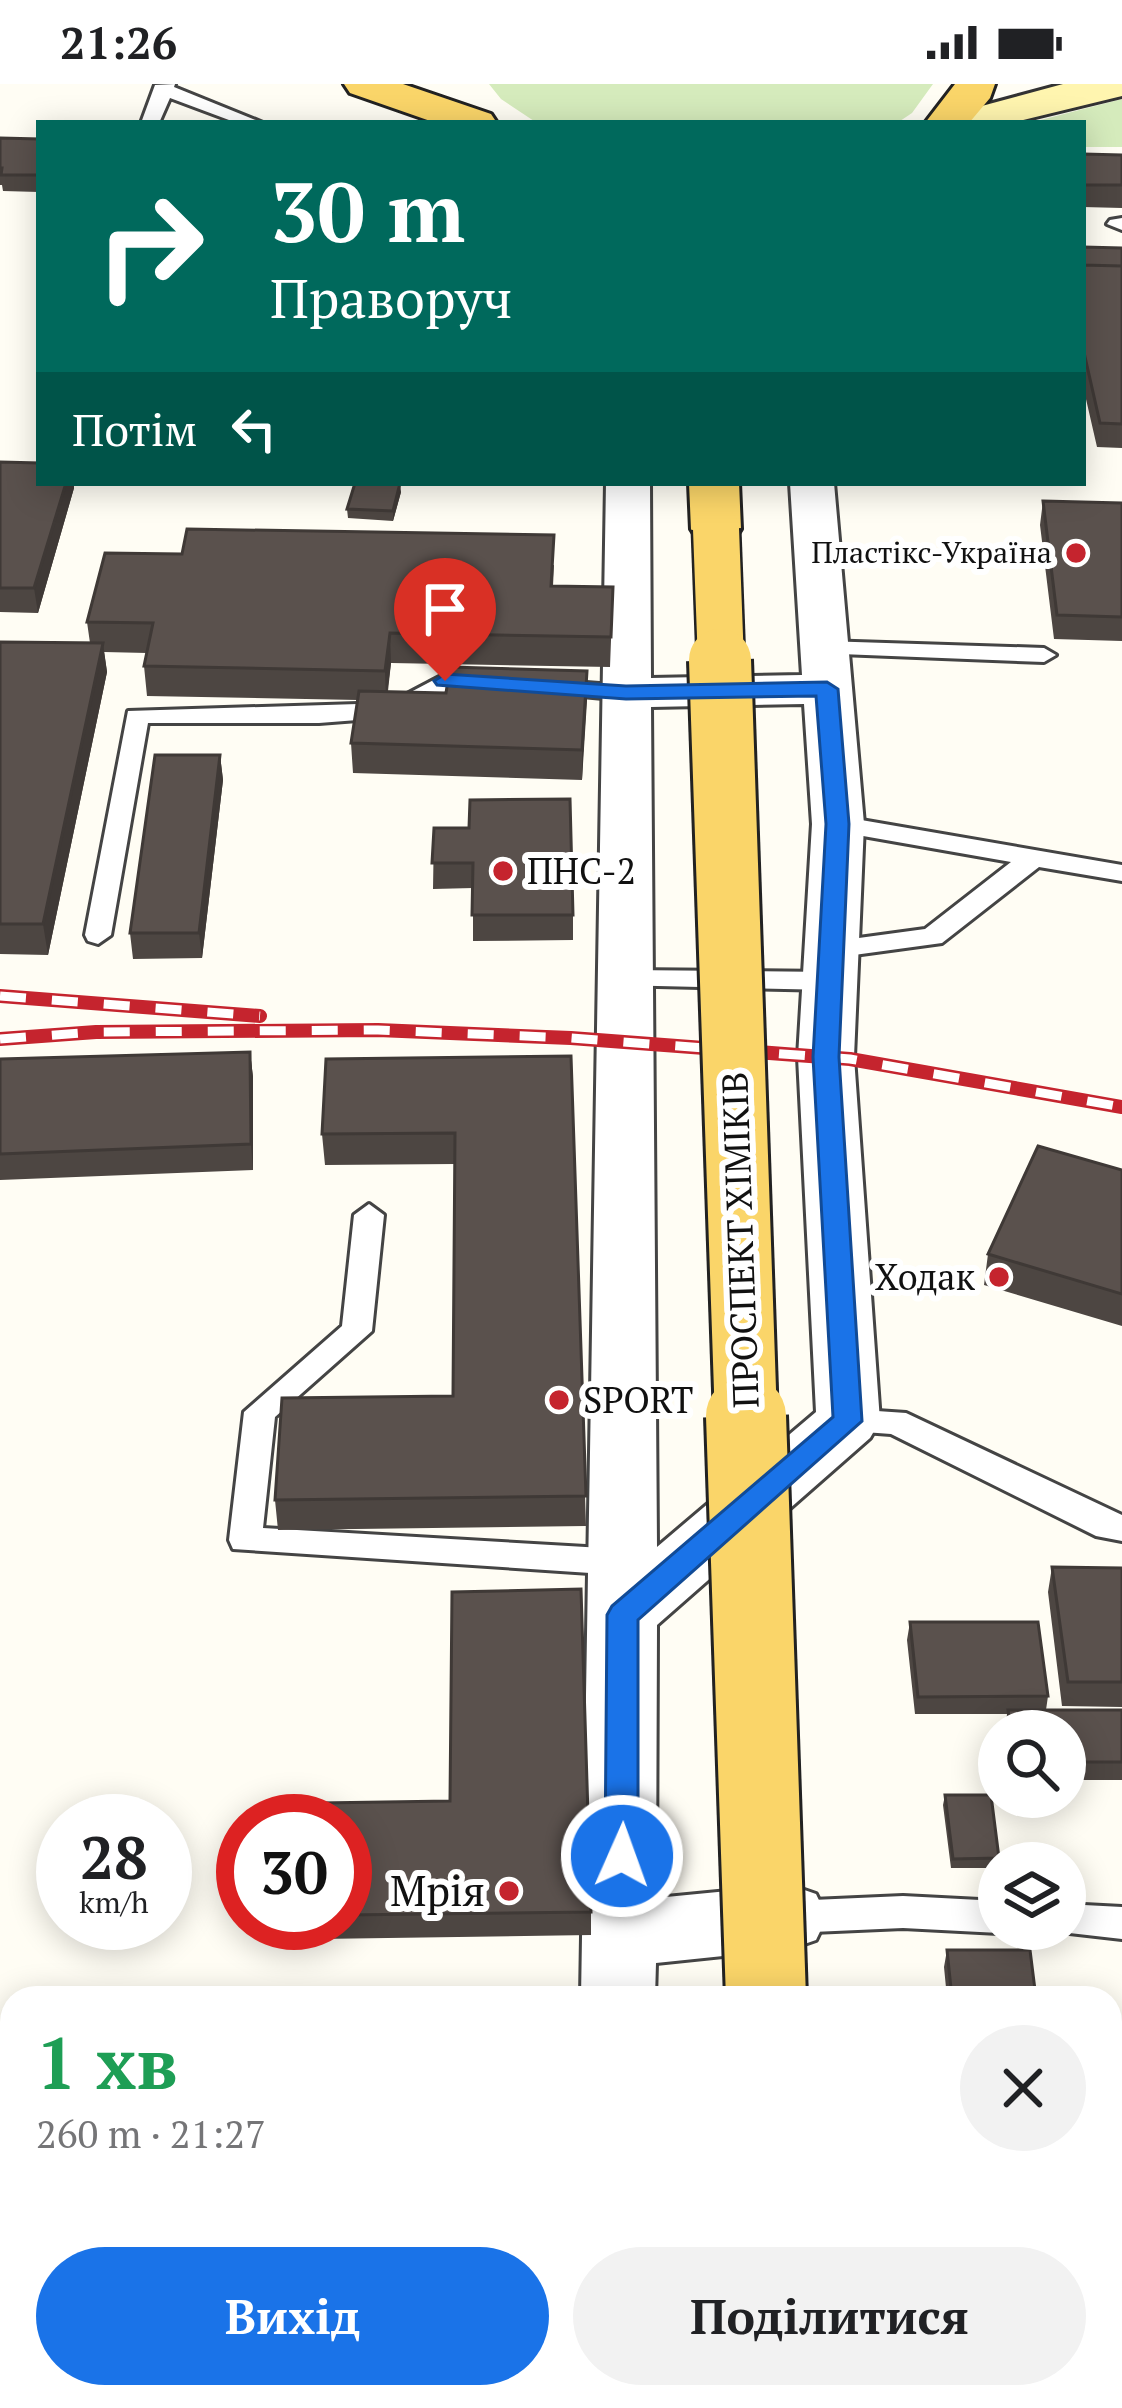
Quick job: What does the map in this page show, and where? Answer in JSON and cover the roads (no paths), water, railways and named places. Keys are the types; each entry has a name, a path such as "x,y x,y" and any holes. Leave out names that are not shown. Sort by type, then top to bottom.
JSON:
{"main road":[{"path":"364,84 469,120"},
{"path":"443,84 475,120"},
{"path":"949,120 970,98 975,84"},
{"path":"977,120 1122,84"},
{"name":"ПРОСПЕКТ ХІМІКІВ","path":"715,506 766,1986"}],"street":[{"path":"628,486 618,1966 790,1917"},
{"path":"621,1588 774,1484 848,1421 826,1057 838,824 812,486"},
{"path":"626,693 826,668"},
{"path":"774,1484 788,1707 794,1986"}],"lane":[{"path":"151,120 164,87 246,120"},
{"path":"826,668 1044,655"},
{"path":"98,934 137,716 319,716 396,710 445,681 626,693"},
{"path":"838,824 1122,873"},
{"path":"625,980 831,965 932,937 1036,856"},
{"path":"370,1215 357,1331 260,1412 244,1540 621,1588"},
{"path":"848,1421 895,1422 1108,1527 1122,1528"},
{"path":"790,1917 903,1912 978,1916"},
{"path":"1086,1921 1122,1923"}],"railway":[{"path":"0,996 260,1016"},
{"path":"0,1039 96,1032 378,1030 571,1038 850,1059 1122,1107"}],"place":[{"name":"Пластікс-Україна","path":"1076,553"},
{"name":"ПНС-2","path":"503,871"},
{"name":"Ходак","path":"999,1277"},
{"name":"SPORT","path":"559,1400"},
{"name":"Мрія","path":"509,1891"}]}
